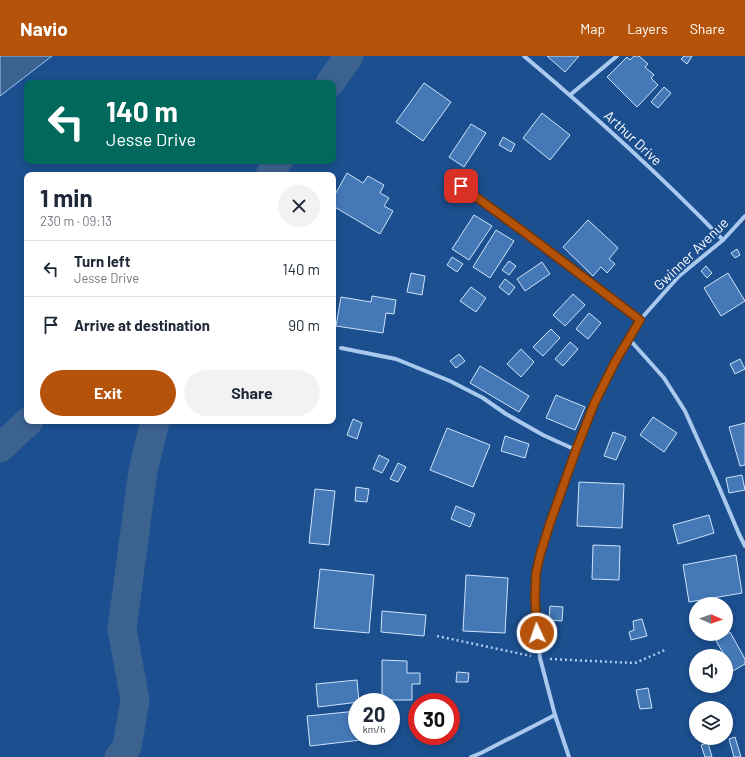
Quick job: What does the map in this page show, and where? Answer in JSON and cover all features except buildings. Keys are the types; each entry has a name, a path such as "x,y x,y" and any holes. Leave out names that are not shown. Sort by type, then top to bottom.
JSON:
{"street":[{"name":"Arthur Drive","path":"524,56 570,95 691,207 723,240"},
{"path":"570,95 617,56"},
{"path":"461,186 640,320"},
{"name":"Gwinner Avenue","path":"569,757 555,715 540,658 535,598 538,561 550,523 594,404 615,362 630,340 640,320 680,276 723,240 745,216"},
{"path":"630,340 664,378 685,411 738,534 745,546"},
{"path":"341,348 396,359 450,381 483,398 506,414 537,431 576,450"},
{"path":"471,757 555,715"}],"path":[{"path":"437,636 540,658 635,663 665,650"}],"water":[{"path":"0,56 52,56 0,96"}],"waterway":[{"path":"332,80 349,56"},
{"path":"272,172 276,164"},
{"path":"0,448 26,424"},
{"path":"119,757 127,747 135,700 122,629 143,471 154,424"}],"route":[{"path":"461,186 640,320 630,340 615,362 594,404 550,523 536,573 535,598 537,633"}]}
